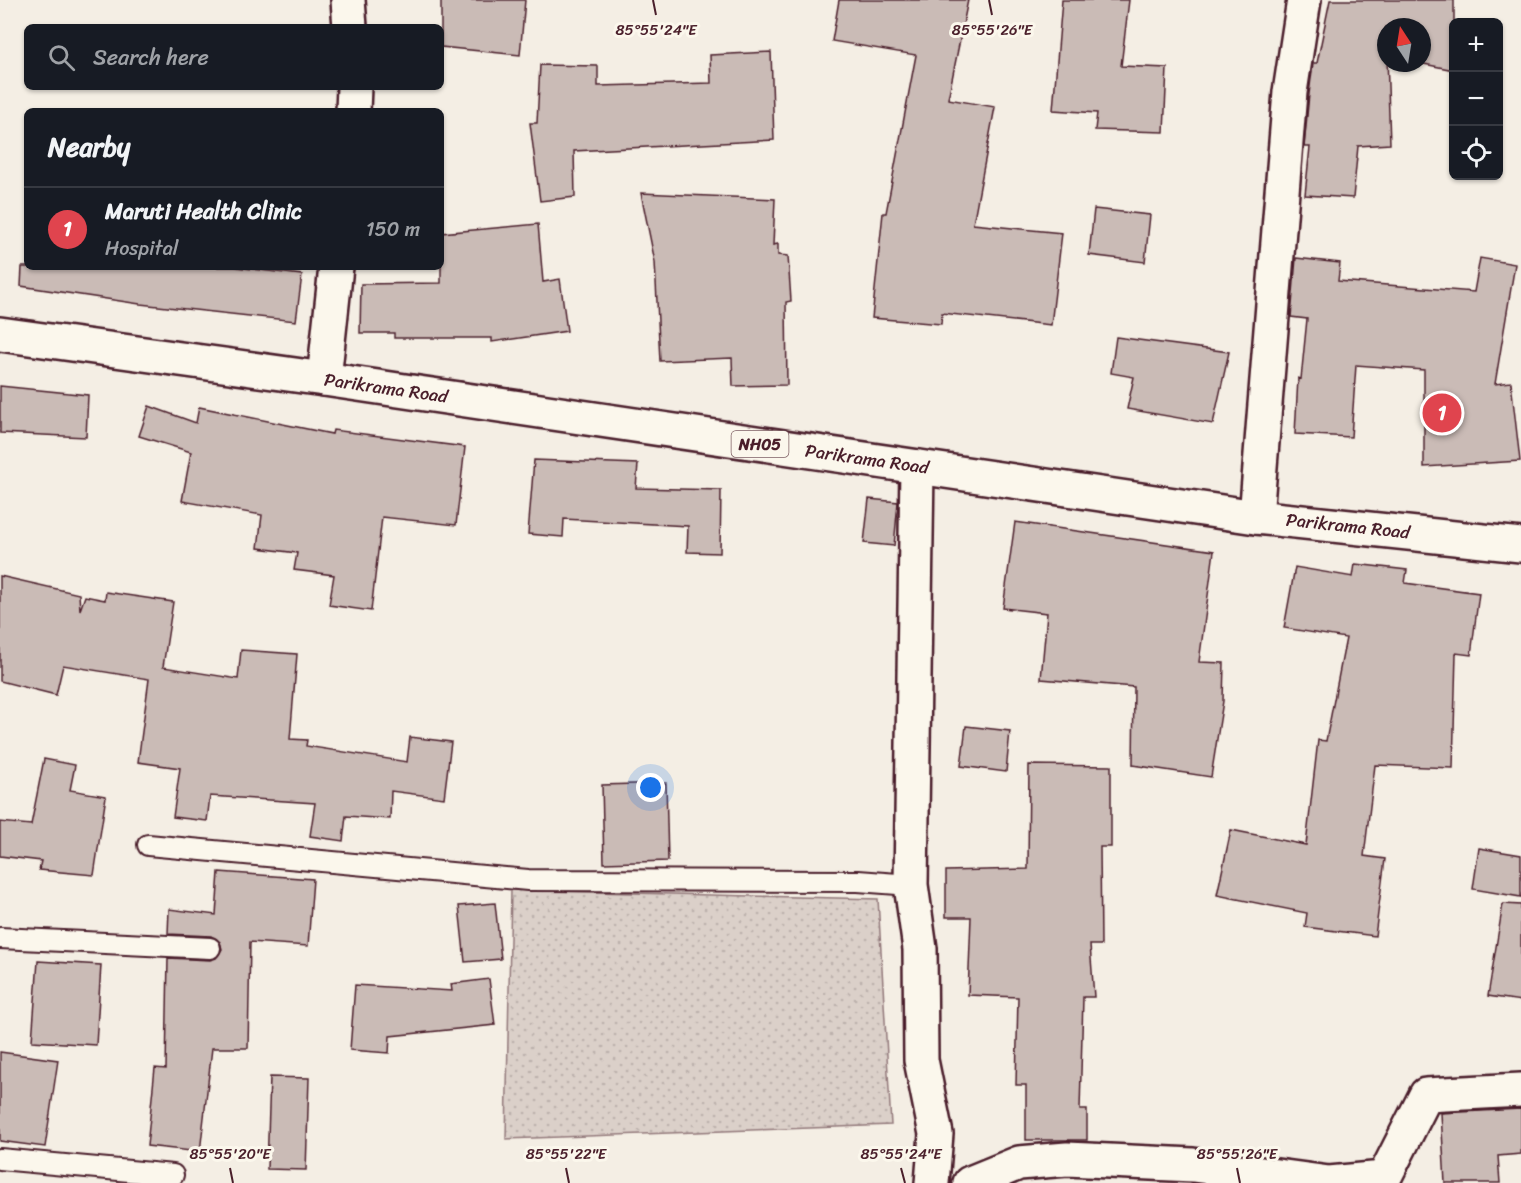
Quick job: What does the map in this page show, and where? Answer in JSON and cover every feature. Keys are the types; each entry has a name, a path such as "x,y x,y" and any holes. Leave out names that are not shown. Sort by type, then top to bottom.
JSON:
{"street":[{"path":"348,0 350,24"},
{"path":"1256,517 1290,92 1304,0"},
{"path":"353,108 354,90"},
{"path":"324,379 336,270"},
{"name":"Parikrama Road","path":"0,334 324,379 1256,517 1521,545"},
{"path":"917,467 911,885 920,949 921,1060 936,1134 932,1183"},
{"path":"970,1183 1019,1163 1067,1159 1193,1165 1329,1183 1384,1181 1426,1095 1521,1090"}],"lane":[{"path":"148,845 528,880 858,880 911,885"},
{"path":"0,938 210,948"},
{"path":"0,1159 173,1175"}],"shaded area":[{"path":"511,890 878,899 891,1125 506,1139"}],"building":[{"path":"441,0 525,0 520,55 444,47 444,24 441,24"},
{"path":"839,0 968,0 948,99 995,107 973,224 1062,233 1051,325 942,313 941,324 872,318 883,213 886,213 916,55 832,41"},
{"path":"1062,0 1129,0 1121,66 1167,68 1164,132 1095,130 1097,113 1053,110"},
{"path":"1330,0 1454,0 1454,18 1449,18 1449,69 1431,65 1431,18 1377,18 1377,72 1388,72 1390,144 1358,146 1353,198 1305,195 1310,147 1304,147 1313,63 1317,63"},
{"path":"771,52 774,140 574,151 575,197 540,201 530,123 537,123 540,65 598,66 598,86 711,83 710,55"},
{"path":"641,193 775,199 773,245 778,244 778,255 788,256 791,301 786,302 787,385 733,386 732,358 660,361 655,262"},
{"path":"1094,209 1150,215 1145,262 1089,255"},
{"path":"538,224 543,282 560,279 567,331 492,342 492,338 394,338 394,333 360,333 361,284 441,283 441,270 444,270 444,233"},
{"path":"1296,258 1340,263 1338,281 1474,292 1480,258 1515,264 1495,384 1511,382 1520,461 1424,467 1424,370 1356,365 1351,437 1295,434 1298,378 1301,379 1307,319 1291,317"},
{"path":"22,267 24,270 260,270 302,275 296,321 140,304 21,286"},
{"path":"1116,337 1229,352 1213,424 1127,409 1134,377 1111,373"},
{"path":"0,386 88,395 86,437 0,433"},
{"path":"149,406 196,423 199,407 332,434 333,430 465,447 456,525 382,517 371,611 329,605 334,575 294,570 297,553 258,548 262,515 182,501 191,452 139,436"},
{"path":"534,460 638,464 636,488 721,490 720,553 687,552 688,526 564,519 563,537 528,534"},
{"path":"869,499 898,502 894,546 864,543"},
{"path":"1015,522 1214,551 1199,662 1224,663 1223,701 1211,777 1133,765 1134,687 1041,679 1047,613 1003,608"},
{"path":"1355,564 1407,570 1405,583 1479,593 1471,655 1456,653 1453,768 1375,765 1364,856 1385,859 1375,936 1305,927 1307,913 1217,895 1231,830 1306,845 1318,740 1326,741 1346,638 1284,628 1295,567 1353,577"},
{"path":"0,576 79,594 80,610 85,596 105,600 106,592 173,602 163,667 238,679 241,650 297,654 290,739 307,740 306,746 407,762 410,737 451,742 444,798 391,791 390,819 346,816 343,841 310,836 315,803 210,796 207,821 173,817 180,768 138,762 149,679 63,665 56,695 0,681"},
{"path":"966,726 1010,731 1006,772 961,766"},
{"path":"44,759 75,765 70,790 106,796 94,875 39,870 41,861 0,856 0,822 31,825"},
{"path":"1029,765 1111,766 1111,847 1100,847 1101,945 1090,945 1094,997 1083,997 1080,1110 1087,1110 1087,1140 1026,1140 1026,1085 1016,1085 1018,997 968,995 971,917 946,917 946,871 1028,869"},
{"path":"666,783 668,861 604,863 602,785"},
{"path":"1479,848 1521,855 1521,897 1473,889"},
{"path":"219,872 313,879 308,946 250,942 248,1048 212,1048 200,1152 147,1146 155,1068 166,1069 168,958 210,960 216,958 222,949 220,942 211,936 168,934 169,909 216,915"},
{"path":"495,903 501,959 465,962 459,906"},
{"path":"1503,904 1521,905 1521,1001 1488,996"},
{"path":"38,961 101,965 96,1045 32,1041"},
{"path":"489,979 495,1025 390,1036 389,1053 350,1050 355,985 452,991 451,984"},
{"path":"0,1052 58,1060 45,1147 0,1141"},
{"path":"270,1077 309,1078 306,1170 267,1169"},
{"path":"1521,1109 1521,1154 1498,1156 1500,1183 1445,1183 1441,1113"}],"place":[{"name":"Maruti Health Clinic","path":"1442,413"}]}
